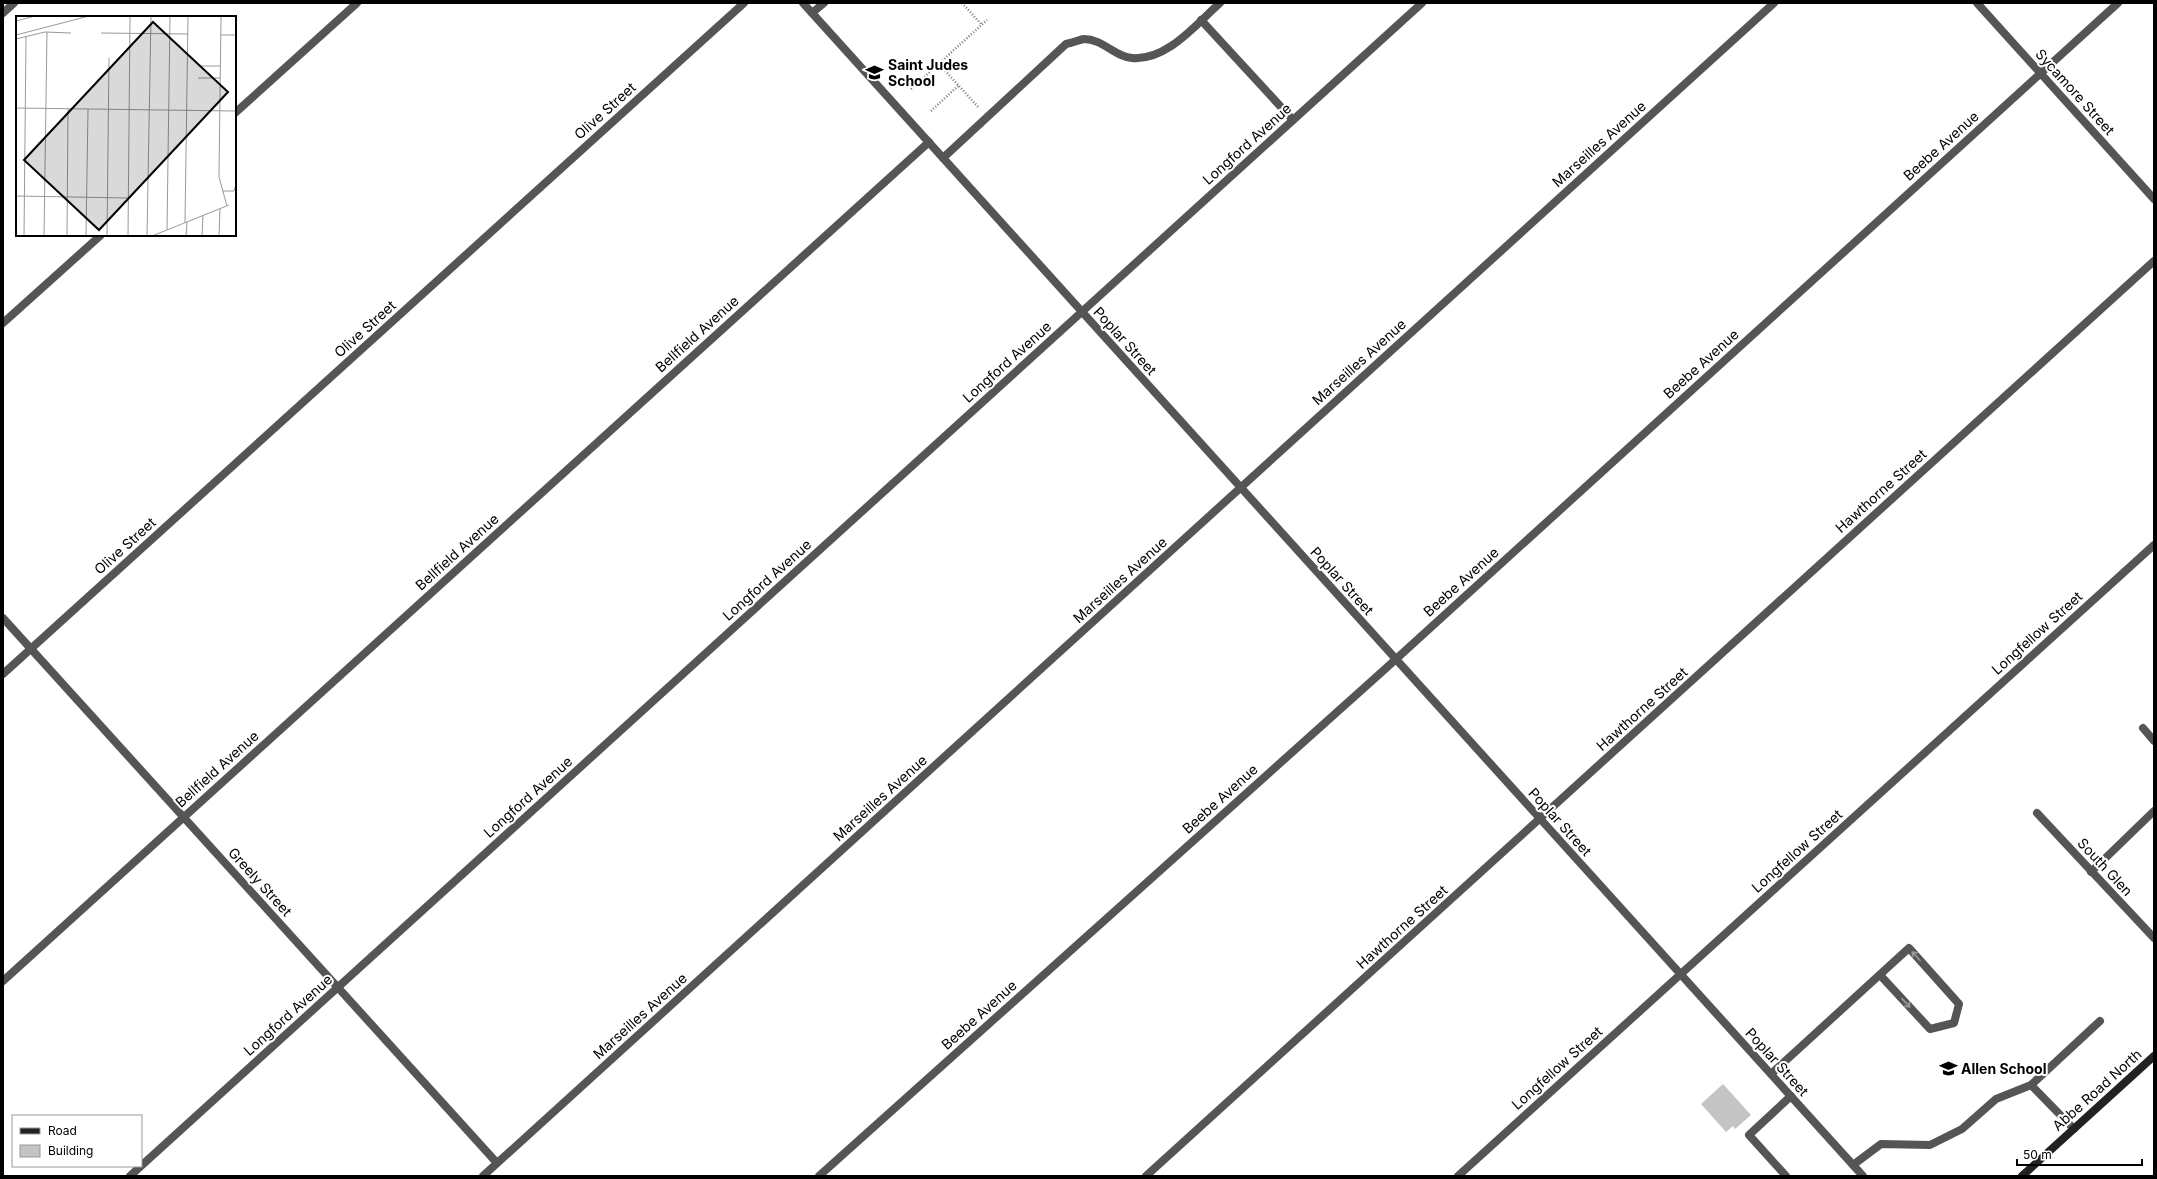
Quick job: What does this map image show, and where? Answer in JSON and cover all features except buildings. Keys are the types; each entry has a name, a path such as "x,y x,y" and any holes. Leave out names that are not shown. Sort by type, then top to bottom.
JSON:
{"main road":[{"name":"Abbe Road North","path":"2022,1176 2154,1056"}],"street":[{"path":"3,13 14,3"},
{"path":"236,112 357,3"},
{"name":"Olive Street","path":"3,674 744,3"},
{"name":"Poplar Street","path":"803,3 1395,660 1791,1096 1857,1172"},
{"path":"812,13 824,3"},
{"path":"943,158 1066,44 1084,39 1102,43 1116,52 1132,58 1166,51 1220,3"},
{"name":"Longford Avenue","path":"142,1165 1422,3"},
{"name":"Marseilles Avenue","path":"483,1176 1774,3"},
{"name":"Sycamore Street","path":"1977,3 2154,198"},
{"name":"Beebe Avenue","path":"819,1176 1395,660 2118,3"},
{"path":"1201,20 1293,120"},
{"name":"Bellfield Avenue","path":"3,981 928,142"},
{"path":"3,323 100,236"},
{"name":"Hawthorne Street","path":"1146,1176 2154,261"},
{"name":"Longfellow Street","path":"1458,1176 2154,545"},
{"name":"Greely Street","path":"3,618 497,1163"},
{"path":"2143,728 2154,741"},
{"path":"2091,872 2154,812"},
{"name":"South Glen","path":"2037,813 2154,938"},
{"path":"1771,1074 1909,948 1959,1004 1954,1023 1930,1029 1880,975"},
{"path":"1857,1172 1881,1144 1930,1144 1962,1129 1996,1099 2030,1085 2100,1021"},
{"path":"2030,1085 2074,1129"},
{"path":"1786,1176 1749,1135 1791,1096"},
{"name":"Longford Avenue","path":"130,1176 140,1167"}],"path":[{"path":"962,3 982,25"},
{"path":"911,89 987,20"},
{"path":"939,64 982,112"},
{"path":"931,111 959,85"}],"place":[{"name":"Saint Judes School","path":"875,73"},
{"name":"Allen School","path":"1948,1069"}]}
